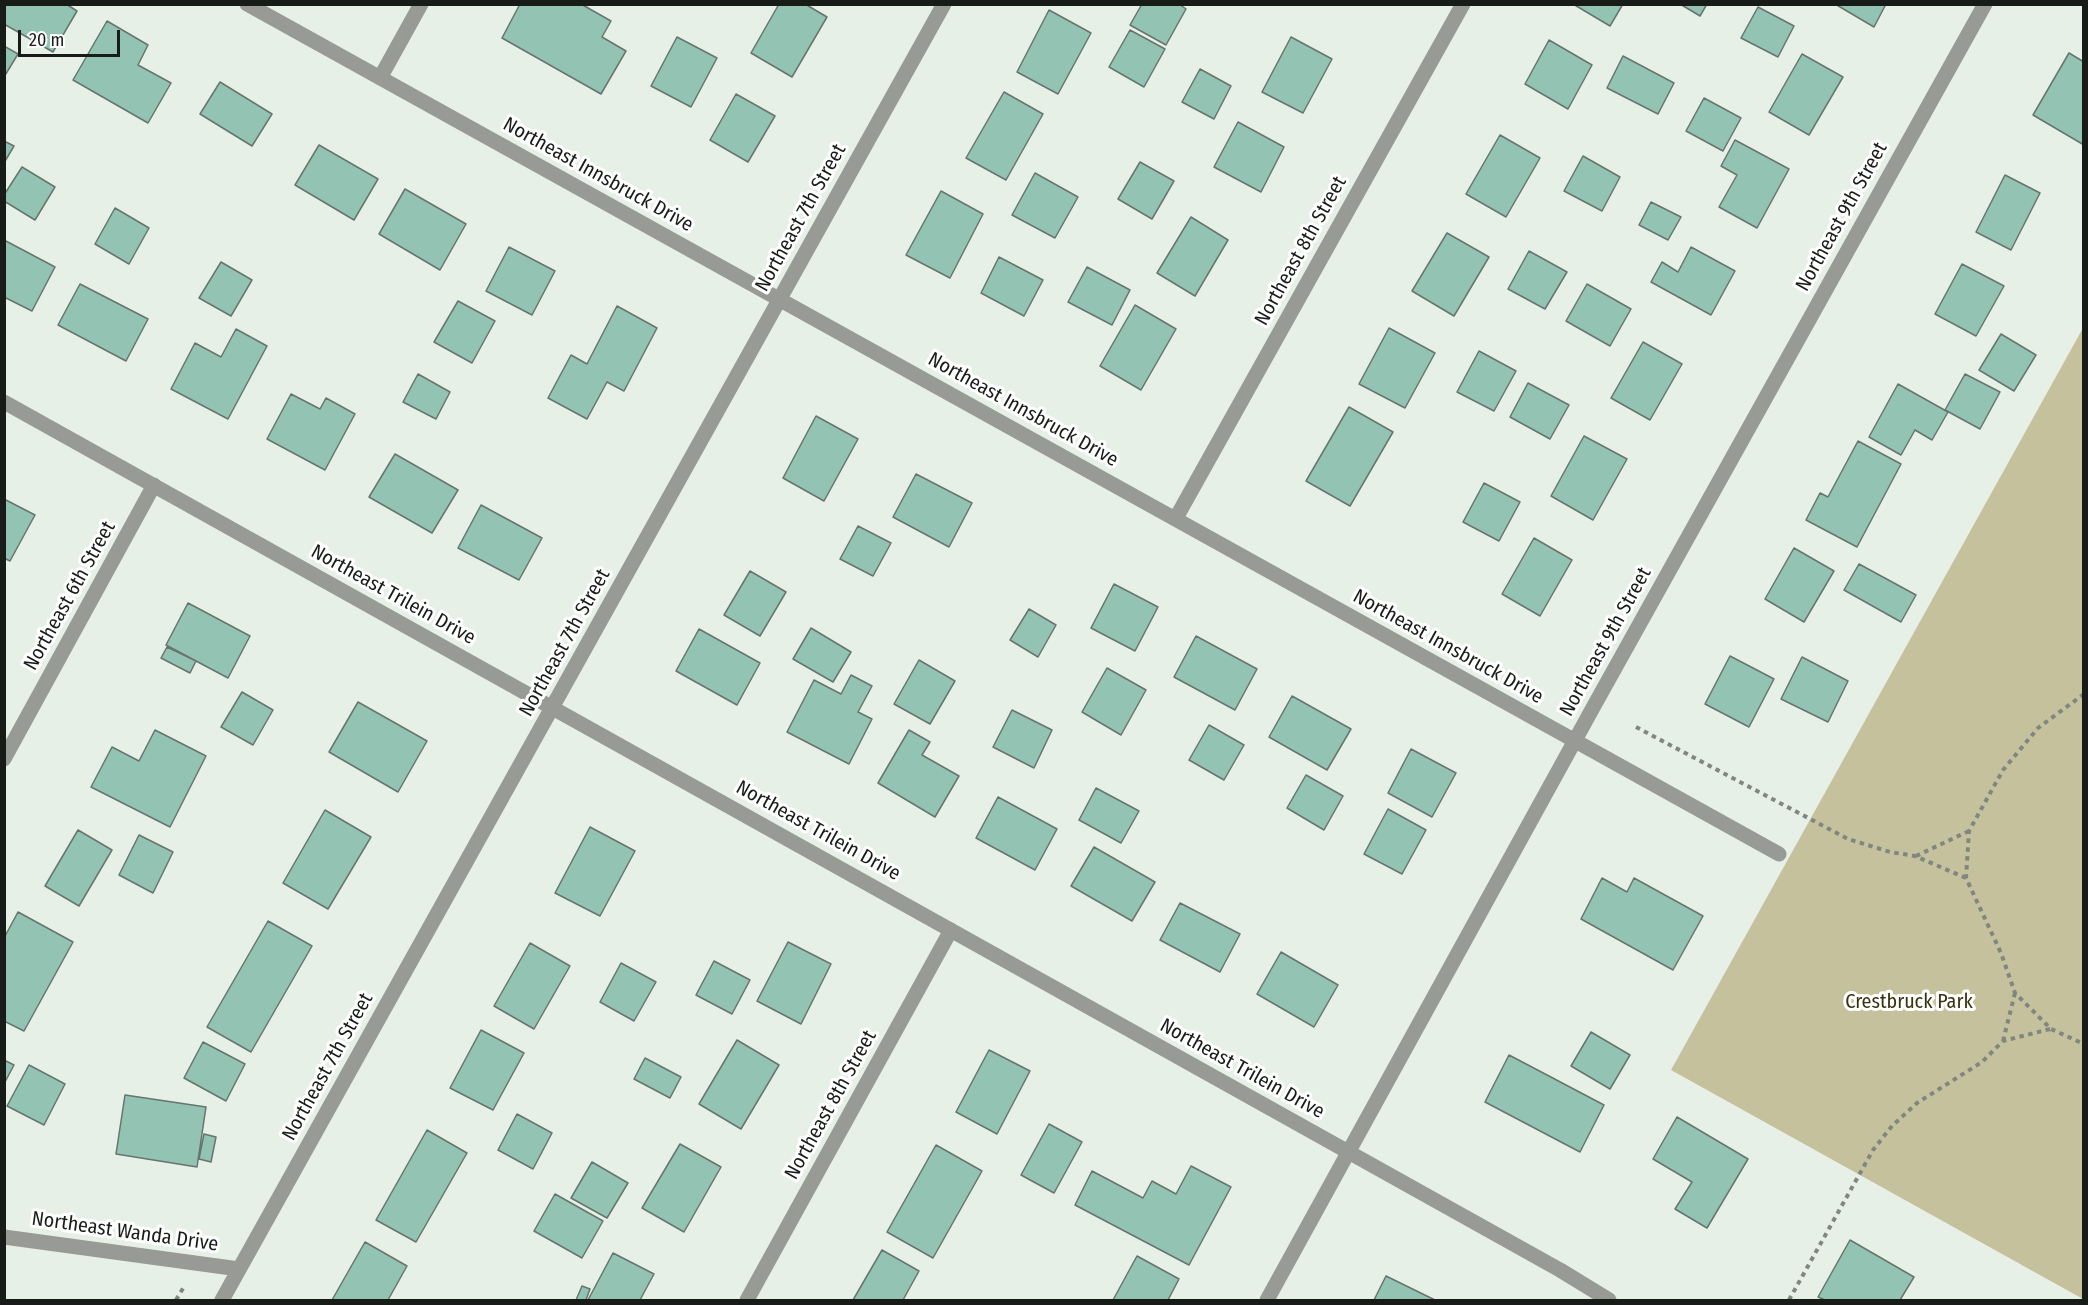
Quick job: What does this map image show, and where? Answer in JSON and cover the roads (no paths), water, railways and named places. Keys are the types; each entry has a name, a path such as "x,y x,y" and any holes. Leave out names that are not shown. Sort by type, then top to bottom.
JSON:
{"street":[{"name":"Northeast Innsbruck Drive","path":"247,4 1779,854"},
{"path":"380,78 421,4"},
{"name":"Northeast 7th Street","path":"222,1300 944,4"},
{"name":"Northeast 8th Street","path":"1176,518 1463,4"},
{"name":"Northeast 9th Street","path":"1267,1300 1985,4"},
{"name":"Northeast Trilein Drive","path":"4,402 1560,1270 1609,1300"},
{"name":"Northeast 6th Street","path":"4,759 154,485"},
{"name":"Northeast 8th Street","path":"747,1300 951,930"},
{"name":"Northeast Wanda Drive","path":"4,1237 239,1269"}],"park label":[{"name":"Crestbruck Park","path":"1909,1002"}]}
